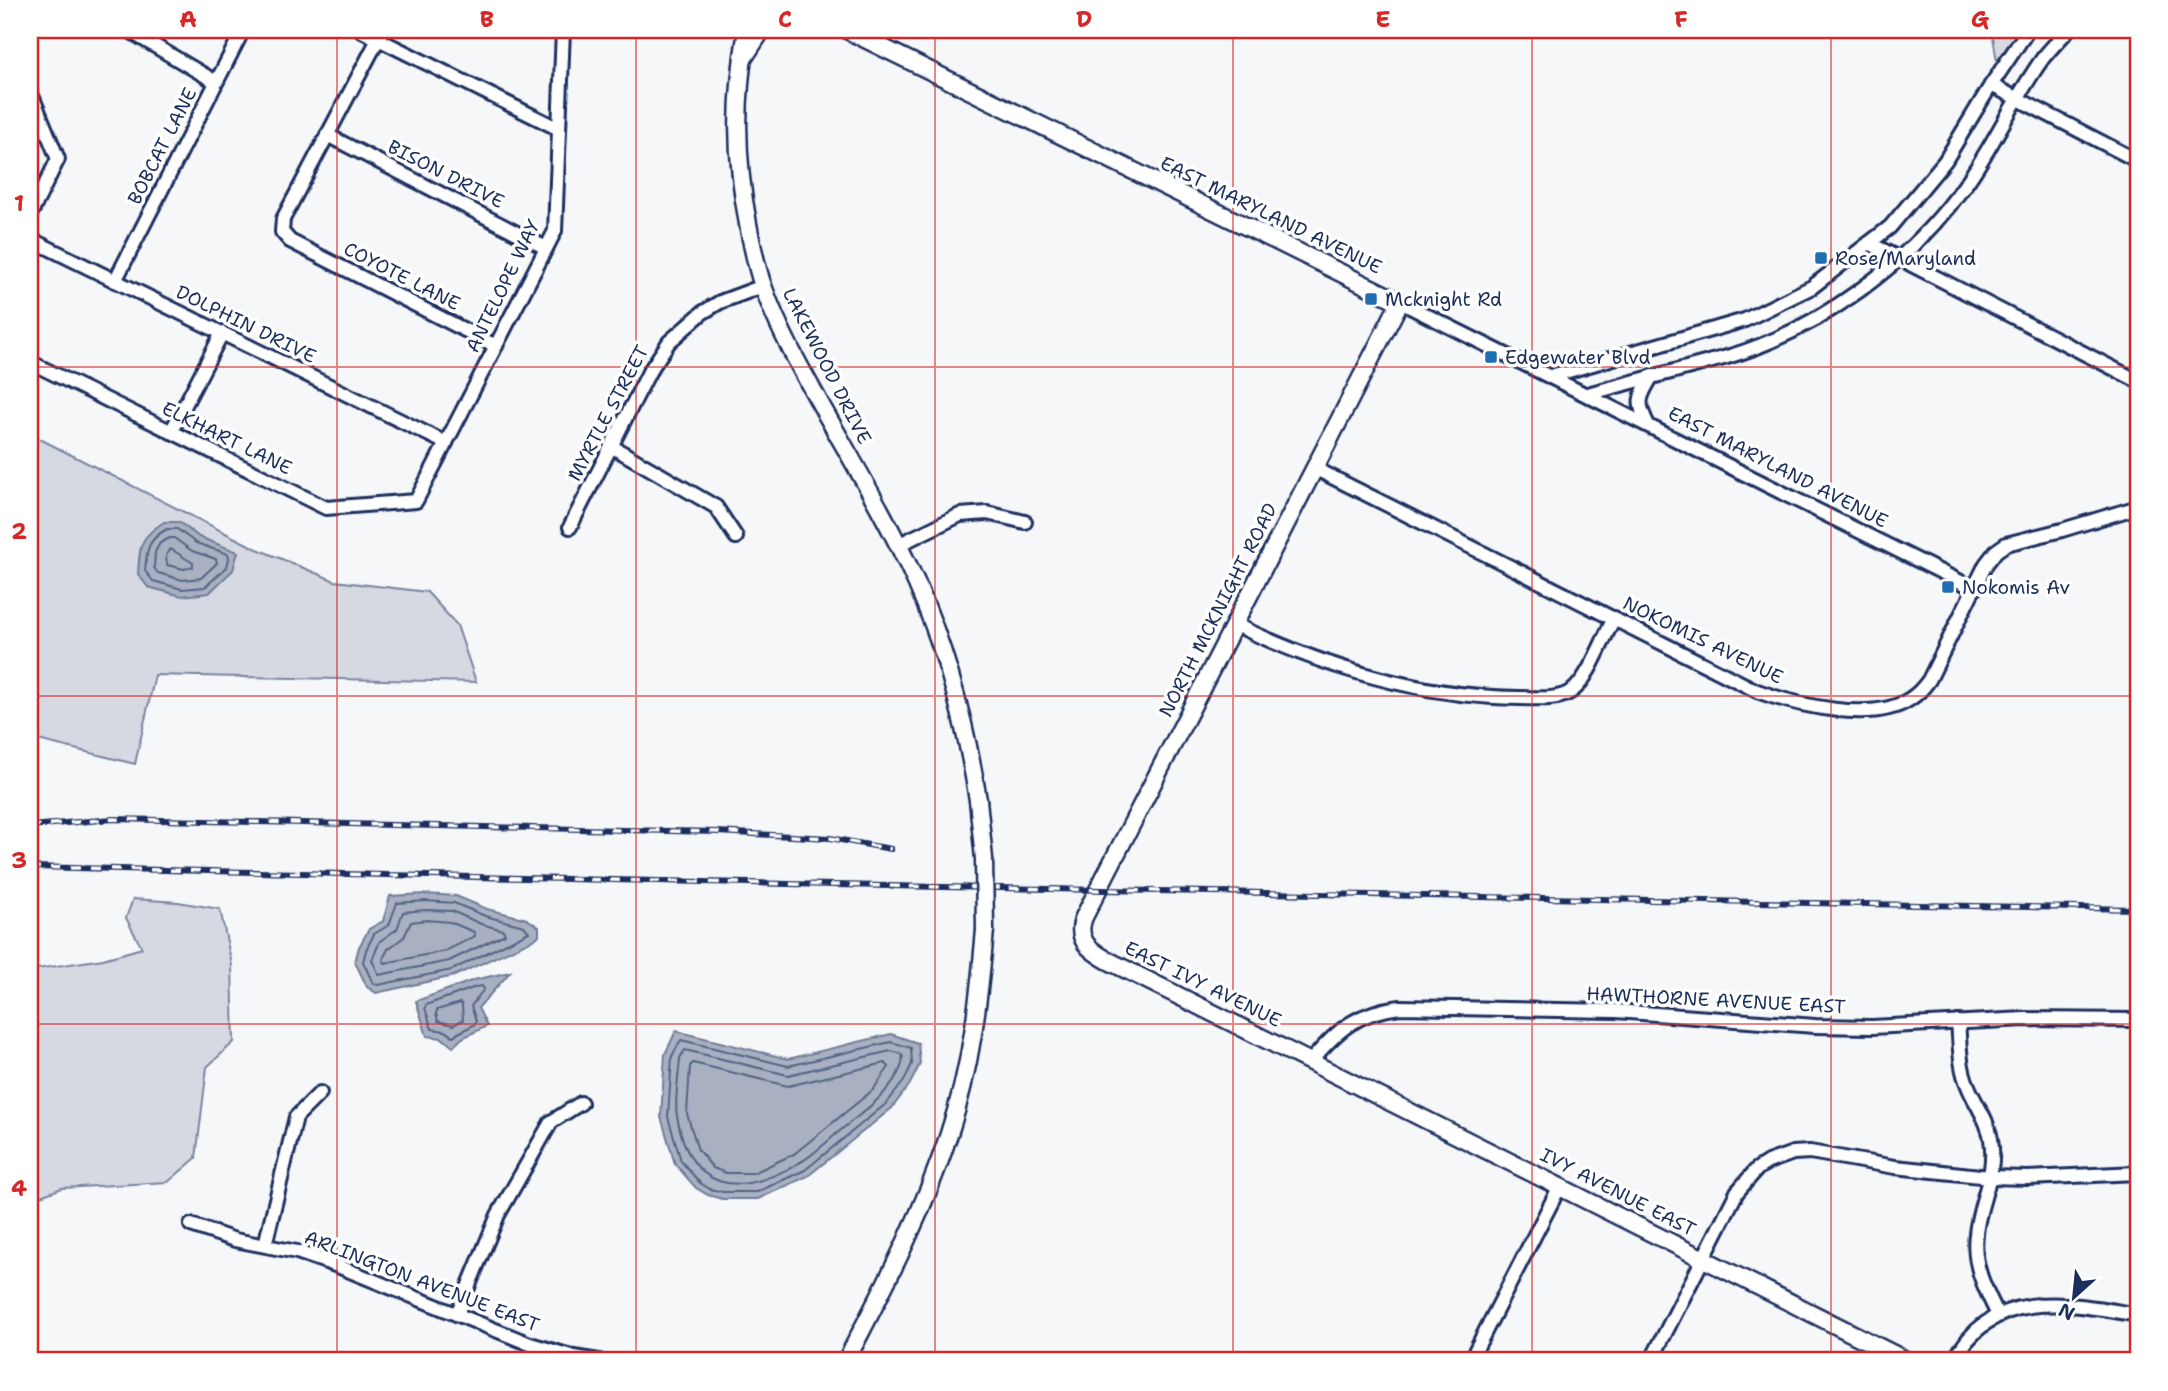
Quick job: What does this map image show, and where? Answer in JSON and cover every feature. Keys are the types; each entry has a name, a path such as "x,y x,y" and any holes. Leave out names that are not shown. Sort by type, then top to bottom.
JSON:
{"street":[{"path":"128,30 216,82"},
{"name":"BOBCAT LANE","path":"115,281 243,30"},
{"path":"360,30 381,34 559,129"},
{"name":"ANTELOPE WAY","path":"416,501 555,231 563,30"},
{"name":"LAKEWOOD DRIVE","path":"747,30 742,61 737,143 747,215 763,286 794,357 898,545 929,612 947,662 962,717 978,800 984,859 985,930 978,999 962,1085 950,1131 901,1254 846,1361"},
{"path":"742,61 762,30"},
{"name":"EAST MARYLAND AVENUE","path":"847,30 1588,394 1975,589"},
{"path":"1551,376 1745,320 1812,287 1890,228 1945,161 1990,85 2028,30"},
{"path":"1588,394 1729,356 1774,338 1827,312 1873,280 1934,224 1966,184 2044,57 2068,30"},
{"path":"327,135 381,34"},
{"path":"1990,85 2138,161"},
{"path":"30,91 58,159 30,215"},
{"name":"COYOTE LANE","path":"327,135 283,219 282,232 290,241 496,345"},
{"name":"BISON DRIVE","path":"327,135 546,248"},
{"name":"DOLPHIN DRIVE","path":"30,239 446,443"},
{"path":"1869,243 2138,381"},
{"name":"MYRTLE STREET","path":"570,527 656,360 669,342 702,313 720,302 763,286"},
{"name":"NORTH MCKNIGHT ROAD","path":"1082,939 1080,929 1084,917 1400,302"},
{"path":"172,432 222,333"},
{"name":"ELKHART LANE","path":"30,362 326,508 416,501"},
{"path":"1648,425 1639,408 1642,392 1651,376"},
{"path":"611,446 716,507 736,537"},
{"name":"NOKOMIS AVENUE","path":"1314,468 1747,686 1782,700 1812,707 1864,710 1900,705 1921,691 1990,558 2006,544 2138,507"},
{"path":"898,545 960,514 987,513 1025,522"},
{"path":"1234,624 1303,655 1390,682 1468,695 1550,698 1565,695 1579,685 1614,618"},
{"name":"EAST IVY AVENUE","path":"1082,939 1092,951 1107,960 1311,1060"},
{"name":"HAWTHORNE AVENUE EAST","path":"1311,1060 1347,1024 1366,1014 1400,1007 1616,1012 1815,1026 1872,1027 2025,1018 2138,1020"},
{"path":"1958,1022 1964,1074 1991,1136 1993,1153 1990,1177 1976,1233 1975,1250 1983,1284 1998,1315"},
{"name":"IVY AVENUE EAST","path":"1311,1060 1907,1361"},
{"path":"265,1245 296,1117 320,1093"},
{"path":"457,1314 498,1215 551,1122 581,1103"},
{"path":"1651,1361 1745,1181 1757,1169 1780,1157 1810,1152 1895,1167 1990,1177 2138,1173"},
{"path":"1470,1361 1560,1186"},
{"name":"ARLINGTON AVENUE EAST","path":"191,1225 235,1240 297,1252 551,1351 599,1361"},
{"path":"1954,1361 1970,1336 1983,1324 2018,1307 2052,1304 2138,1315"}],"shaded area":[{"path":"1992,30 2027,30 1997,62"},
{"path":"30,434 255,548 335,581 427,592 457,625 476,682 155,675 135,764 30,738"},
{"path":"133,899 178,902 220,909 232,965 234,1042 207,1067 196,1158 168,1182 62,1188 30,1200 30,970 103,959 142,948 126,918"}],"water":[{"path":"164,522 179,522 199,537 238,552 233,570 209,593 182,596 148,587 138,574 142,543"},
{"path":"390,896 456,896 487,909 527,919 539,927 539,935 454,976 376,993 367,987 355,962 359,947 369,929 383,921"},
{"path":"510,972 478,1008 487,1026 462,1038 453,1047 442,1038 427,1036 416,1001 474,980"},
{"path":"676,1031 788,1059 891,1034 918,1043 920,1064 910,1084 892,1108 808,1176 758,1199 722,1199 696,1188 675,1164 661,1117 665,1054"}],"railway":[{"path":"30,826 113,819 717,832 830,838 891,849"},
{"path":"30,867 2138,909"}],"place":[{"name":"Rose/Maryland","path":"1821,258"},
{"name":"Mcknight Rd","path":"1371,299"},
{"name":"Edgewater Blvd","path":"1491,357"},
{"name":"Nokomis Av","path":"1948,587"}]}
